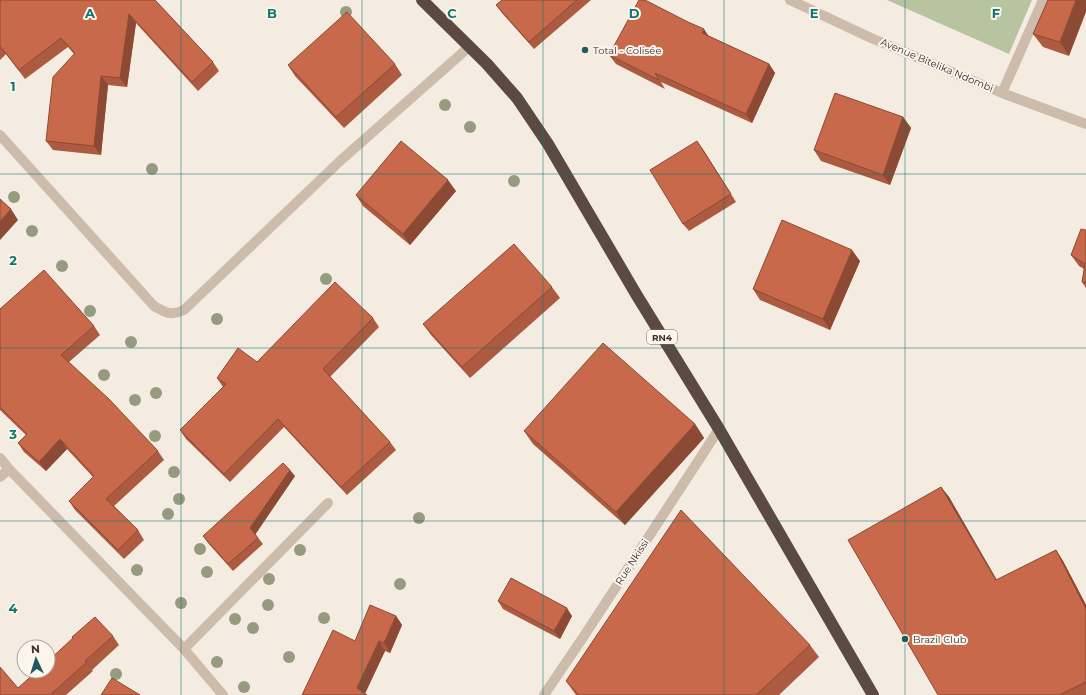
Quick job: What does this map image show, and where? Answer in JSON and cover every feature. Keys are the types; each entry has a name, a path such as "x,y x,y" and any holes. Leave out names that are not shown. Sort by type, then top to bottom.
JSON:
{"highway":[{"name":"RN4","path":"422,0 487,64 517,98 543,137 718,429 873,695"}],"street":[{"name":"Avenue Bitelika Ndombi","path":"790,0 871,38 1002,93 1086,124"},
{"path":"1002,93 1043,0"},
{"path":"0,135 154,306 168,314 178,313 184,310 340,161 469,47"},
{"name":"Rue Nkissi","path":"544,695 718,429"},
{"path":"0,458 9,470 184,650 223,695"},
{"path":"0,477 9,470"},
{"path":"184,650 328,502"}],"green space":[{"path":"887,0 1032,0 1009,54"}],"building":[{"path":"0,0 155,0 213,62 192,82 129,14 120,78 101,76 94,146 46,141 53,77 75,53 61,38 19,70 0,46"},
{"path":"502,0 577,0 529,42 496,5"},
{"path":"639,0 645,0 704,29 702,33 769,64 746,114 655,73 659,80 609,55"},
{"path":"1048,0 1076,0 1060,42 1033,34"},
{"path":"347,12 395,64 336,117 288,65"},
{"path":"835,93 903,117 883,175 814,150"},
{"path":"401,141 448,180 403,234 356,195"},
{"path":"697,141 731,194 683,224 650,170"},
{"path":"0,199 11,209 0,221"},
{"path":"782,220 852,250 823,319 753,289"},
{"path":"1081,229 1086,230 1086,283 1082,282 1085,264 1071,255"},
{"path":"514,244 552,287 462,367 423,324"},
{"path":"44,270 94,326 61,355 109,399 158,451 106,499 138,530 118,550 69,501 94,476 60,439 39,462 18,443 27,434 0,407 0,309"},
{"path":"335,282 373,318 323,369 390,442 341,487 278,419 224,474 180,430 226,384 217,378 238,348 257,362"},
{"path":"603,343 695,424 616,512 524,431"},
{"path":"283,463 290,470 250,528 258,538 228,564 203,536"},
{"path":"941,487 996,580 1056,550 1086,609 1086,682 1059,695 938,695 848,540"},
{"path":"681,510 810,645 756,695 579,695 566,681"},
{"path":"511,578 567,608 554,631 498,601"},
{"path":"370,605 396,616 384,643 379,641 357,688 367,695 302,695 333,630 355,641"},
{"path":"95,617 113,636 85,661 87,662 50,695 0,695 0,667 18,688 28,679 56,679 56,654 73,638 72,637"},
{"path":"112,678 140,695 101,695"}],"place":[{"name":"Total - Colisée","path":"585,50"},
{"name":"Brazil Club","path":"905,639"}]}
